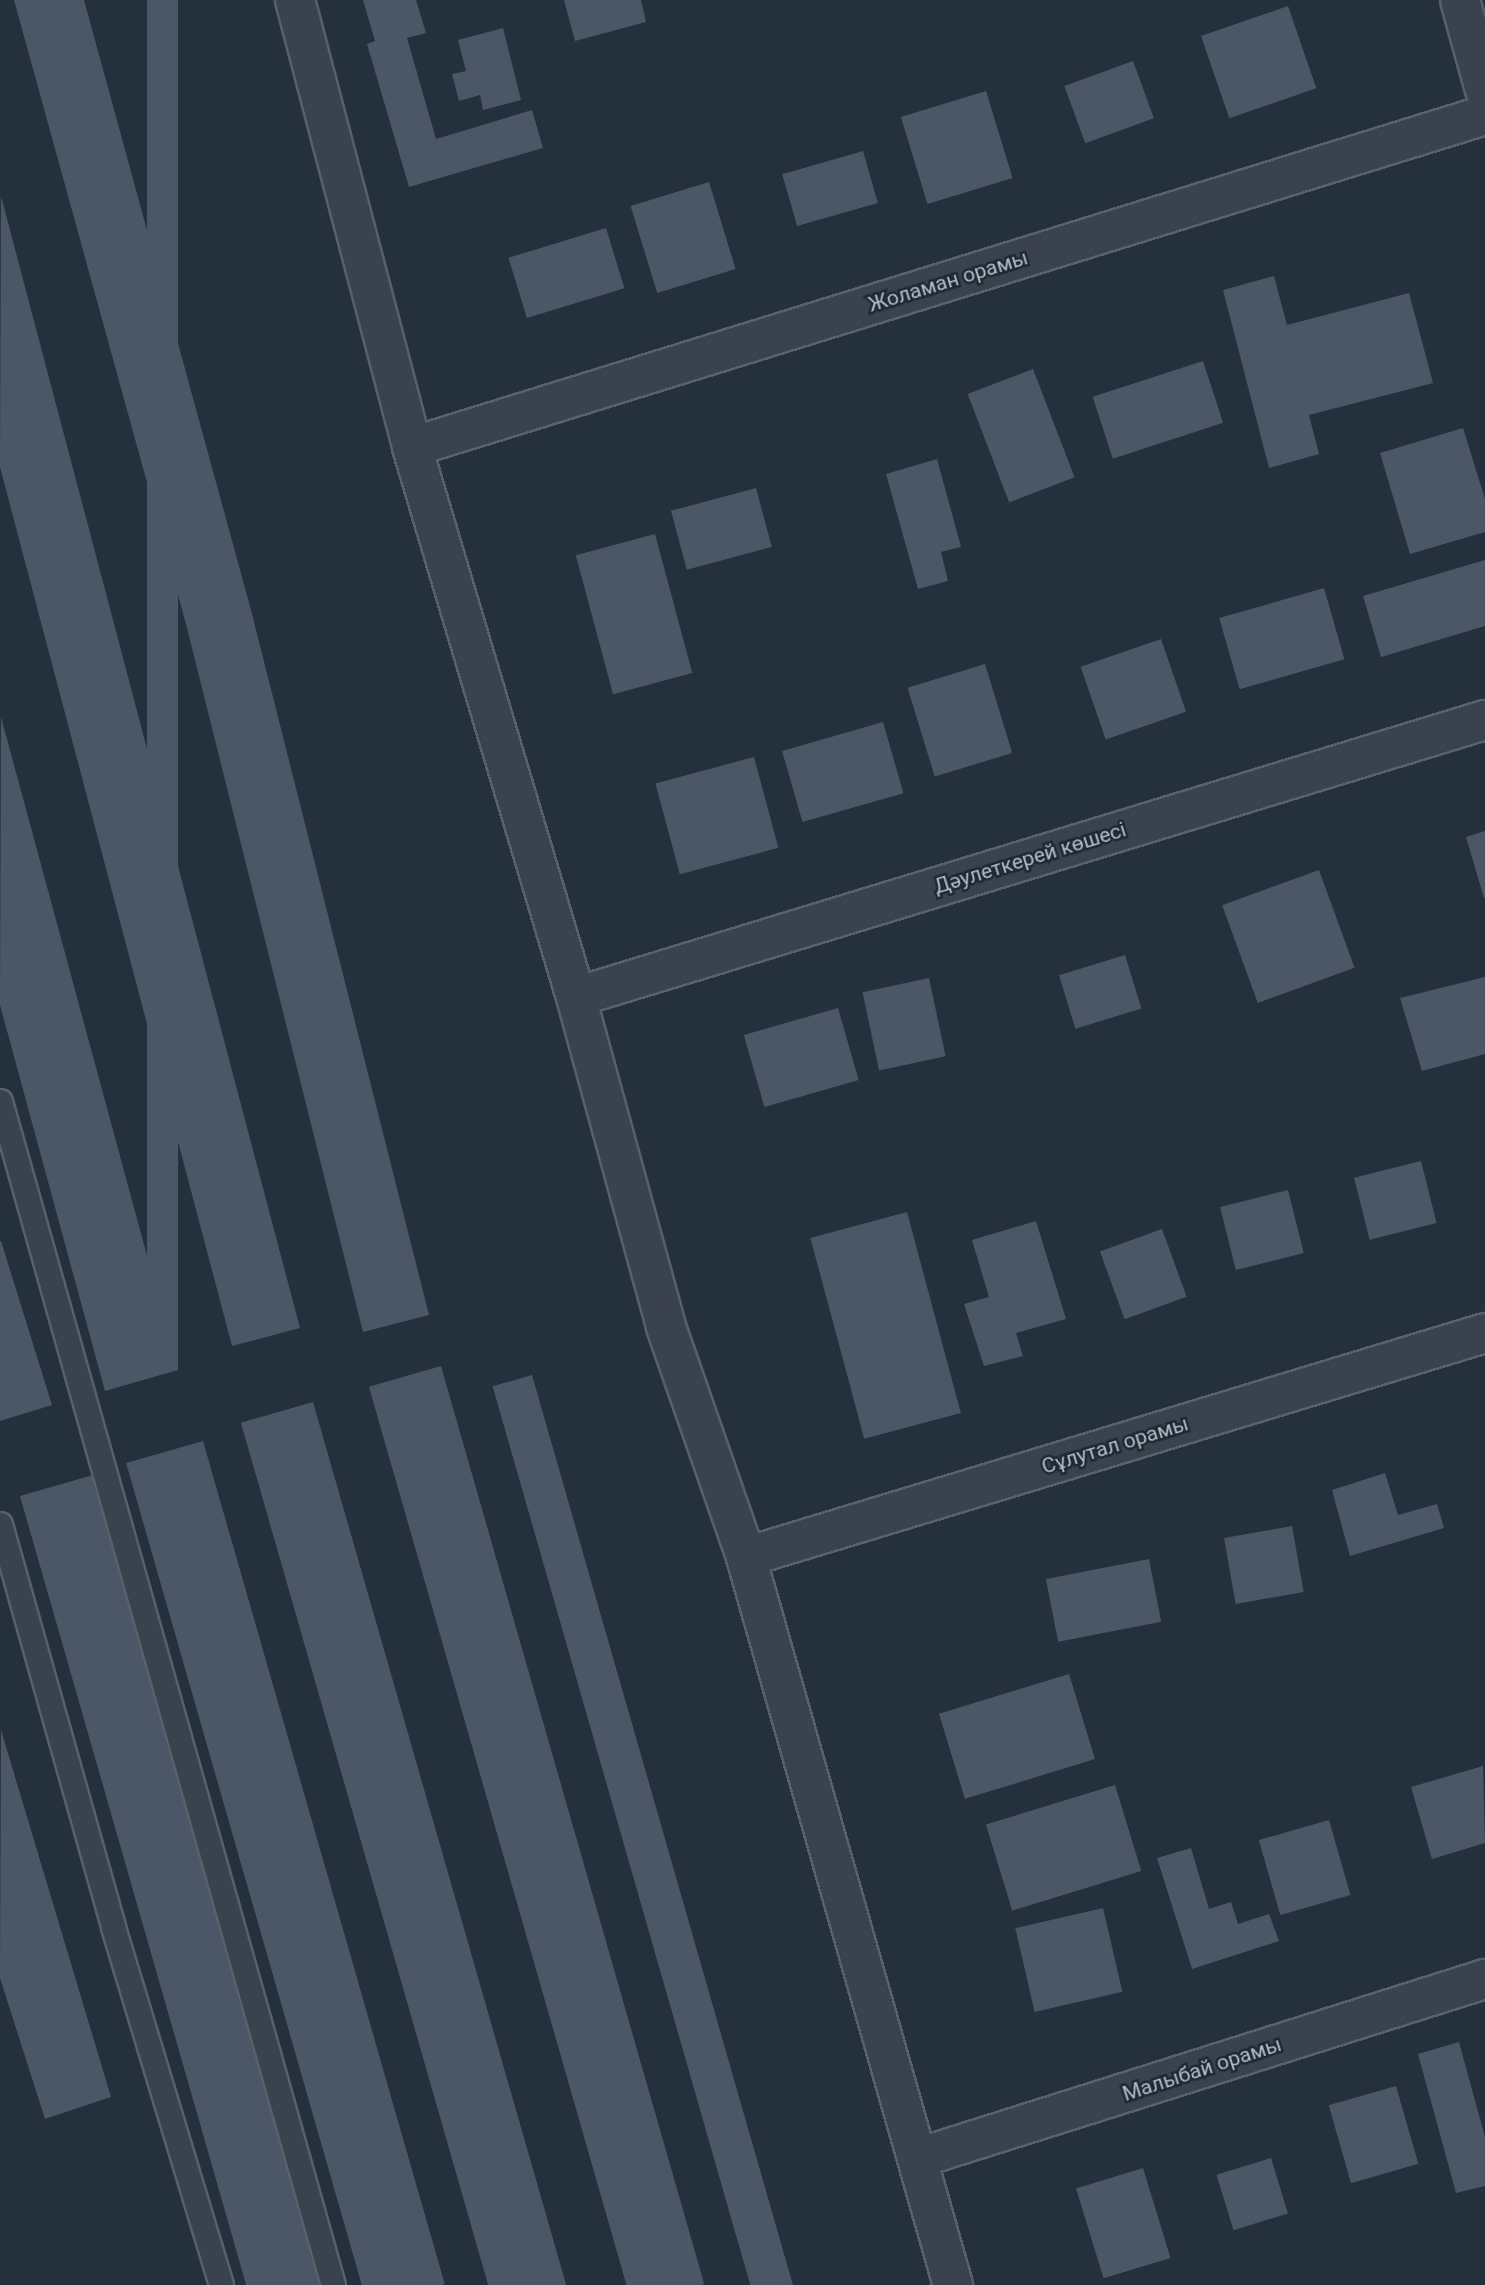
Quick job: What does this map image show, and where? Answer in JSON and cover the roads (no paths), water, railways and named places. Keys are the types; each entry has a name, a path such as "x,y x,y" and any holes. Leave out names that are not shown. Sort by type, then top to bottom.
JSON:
{"street":[{"path":"295,0 412,447 576,997 666,1326 746,1557 953,2285"},
{"path":"1460,0 1485,90"},
{"name":"Жоламан орамы","path":"412,447 1485,115"},
{"name":"Дәулеткерей көшесі","path":"576,997 1485,720"},
{"name":"Сұлутал орамы","path":"746,1557 1485,1333"},
{"name":"Малыбай орамы","path":"918,2158 1485,1979"}],"lane":[{"path":"0,1101 333,2285"},
{"path":"0,1524 113,1927 220,2285"}]}
